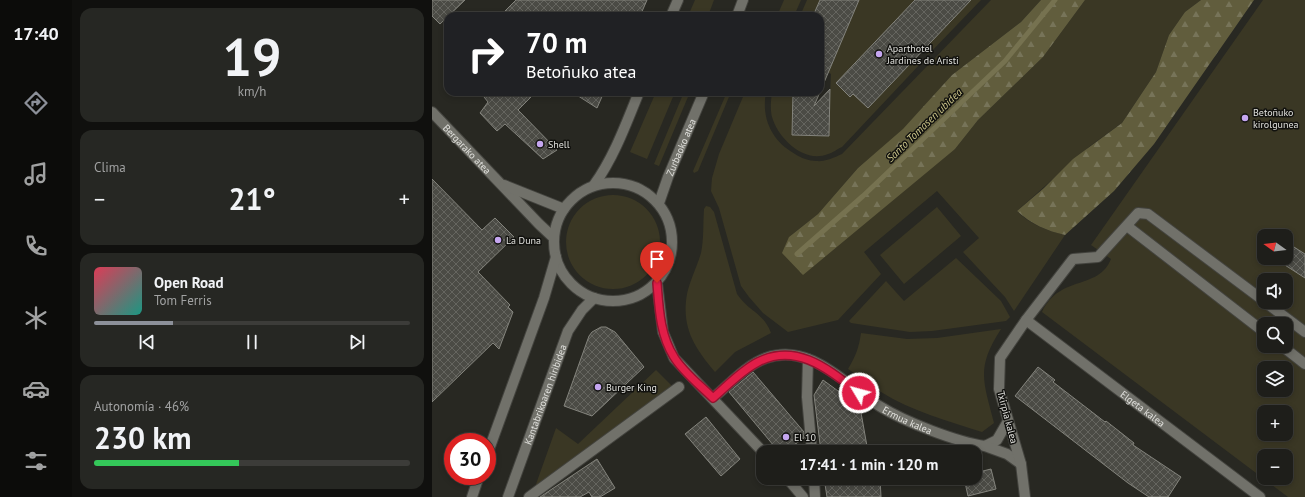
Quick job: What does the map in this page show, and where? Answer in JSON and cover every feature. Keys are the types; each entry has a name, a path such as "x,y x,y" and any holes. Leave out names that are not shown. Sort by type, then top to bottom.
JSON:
{"street":[{"path":"673,12 678,0"},
{"path":"738,12 743,0"},
{"path":"594,185 606,168 615,150 637,96"},
{"name":"Zurbaoko atea","path":"659,203 668,177 702,96"},
{"name":"Bergarako atea","path":"432,112 554,238"},
{"path":"612,182 630,184 646,191 659,203 670,222 673,244 668,265 657,283 644,293 628,299 611,301 594,298 581,292 570,282 562,270 556,256 554,238 557,223 564,209 577,195 594,185 612,182"},
{"name":"Bergarako atea","path":"502,185 564,209"},
{"name":"Txirpia kalea","path":"1025,497 1021,464 999,389 1000,358 1026,320 1073,259 1098,257 1138,213 1148,214 1257,295"},
{"path":"1127,226 1257,327"},
{"path":"495,433 544,298 556,256"},
{"path":"657,283 659,314 666,342 674,358 757,445"},
{"name":"Kantabrikoaren hiribidea","path":"508,497 568,331 582,310 594,298"},
{"path":"1275,309 1305,332"},
{"name":"Elgeta kalea","path":"1026,320 1260,497"},
{"path":"1291,353 1305,364"},
{"name":"Ermua kalea","path":"713,398 757,362 766,358 789,354 798,355 827,369 859,393 896,415 961,440 986,446 1007,454 1021,464"},
{"path":"808,359 807,397 811,445"},
{"path":"529,497 679,387"},
{"path":"986,446 997,440 1008,421"},
{"path":"472,497 476,485"},
{"path":"793,485 803,497"},
{"path":"814,485 815,497"}],"shaded area":[{"path":"695,0 714,0 710,12 690,12"},
{"path":"784,0 801,0 796,12 779,12"},
{"path":"807,0 820,0 815,12 802,12"},
{"path":"859,0 915,0 844,91 850,97 853,94 868,108 914,60 907,47 921,63 842,147 828,154 819,156 810,155 793,147 780,133 771,114 772,96 793,96 792,135 828,136 831,74 824,68 832,64"},
{"path":"971,0 981,0 928,55 923,50"},
{"path":"991,0 1041,0 1021,22 952,75 903,130 858,168 818,214 789,237 955,149 978,120 1043,57 1085,0 1201,0 1185,12 1169,35 1156,72 1122,123 1090,146 1017,211 1027,220 1039,226 1065,235 1014,311 1005,297 963,252 979,238 937,191 864,252 881,274 838,320 788,332 763,313 741,286 719,208 711,191 712,178 719,154 743,96 766,96 765,111 774,136 787,149 800,157 823,161 842,154"},
{"name":"Betoñuko kirolgunea","path":"1263,0 1305,0 1305,497 1288,497 1272,485 1293,485 1293,449 1257,449 1257,474 1042,312 1050,300 1059,292 1097,275 1105,269 1111,259 1091,245"},
{"path":"654,96 673,96 647,159 630,152"},
{"path":"682,96 688,96 659,166 654,164"},
{"path":"725,96 729,96 698,171 694,173 693,171"},
{"path":"613,195 631,199 646,209 656,224 660,242 656,260 646,275 631,285 613,289 595,285 580,275 570,260 566,242 570,224 580,209 595,199"},
{"path":"706,206 710,207 714,212 737,294 741,300 760,316 768,326 771,333 735,352 715,372 701,354 691,337 686,317 687,294 701,253 704,209"},
{"path":"937,207 961,236 904,284 880,255"},
{"path":"956,258 1001,301 1010,317 1006,321 932,331 910,332 851,323 849,321 886,281 904,301"},
{"path":"1001,329 988,354 984,374 987,396 994,423 982,432 905,405 881,392 848,369 857,351 861,333 907,339 937,338"},
{"path":"656,370 672,386 535,487 556,428 578,444"}],"green space":[{"path":"1041,0 1085,0 1043,57 978,120 955,149 803,275 782,253 789,237 818,214 858,168 903,129 952,75 1021,22"},
{"path":"1201,0 1254,0 1154,144 1114,191 1065,235 1040,226 1022,216 1017,211 1044,188 1073,159 1122,123 1156,72 1169,35 1185,12"}],"building":[{"path":"432,0 465,0 452,12 444,12 444,20 440,24 432,16"},
{"path":"516,0 647,0 642,12 504,12"},
{"path":"820,0 859,0 824,83 824,12 815,12"},
{"path":"915,0 971,0 868,108 853,94 850,97 836,83"},
{"path":"830,89 829,136 792,135 793,96 818,96 814,106"},
{"path":"483,96 532,96 518,110 557,150 543,159 505,124 497,131 480,113 488,102"},
{"path":"578,96 602,96 597,108"},
{"path":"432,179 482,230 495,218 514,237 478,272 510,305 508,307 513,312 499,349 493,343 432,402"},
{"path":"1293,246 1305,254 1305,278 1285,265 1293,265"},
{"name":"Burger King","path":"601,327 606,327 615,332 644,367 592,416 564,406 589,336 592,332"},
{"path":"1038,367 1055,380 1053,382 1134,443 1133,445 1181,477 1168,497 1149,497 1128,483 1015,396"},
{"path":"753,372 804,432 804,438 794,445 773,445 729,392"},
{"path":"823,380 860,407 867,445 820,445 814,395"},
{"path":"706,417 740,459 721,476 685,434"},
{"path":"597,459 615,488 600,497 592,497 589,492 580,497 540,497"},
{"path":"991,469 996,489 968,496 966,485 982,485 982,471"},
{"path":"825,485 880,485 881,497 827,497"}],"waterway":[{"name":"Santo Tomasen ubidea","path":"797,254 863,196 1005,61 1055,0"}],"place":[{"name":"Aparthotel Jardines de Aristi","path":"879,54"},
{"name":"Betoñuko kirolgunea","path":"1245,118"},
{"name":"Shell","path":"540,144"},
{"name":"La Duna","path":"498,240"},
{"name":"Burger King","path":"598,387"},
{"name":"El 10","path":"786,437"}],"route":[{"path":"657,283 659,314 666,342 674,358 713,398 757,362 766,358 789,354 798,355 817,363 859,393"}]}
